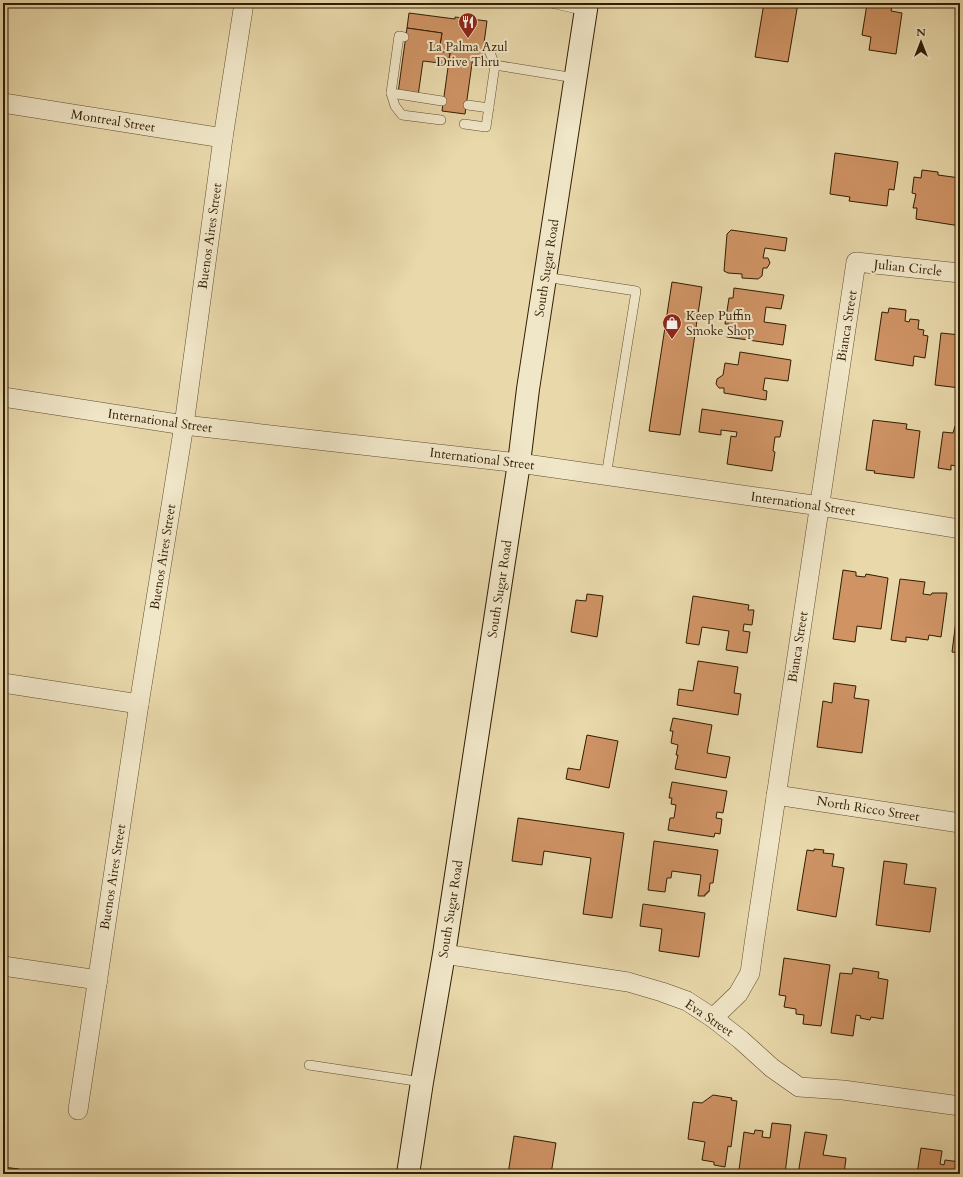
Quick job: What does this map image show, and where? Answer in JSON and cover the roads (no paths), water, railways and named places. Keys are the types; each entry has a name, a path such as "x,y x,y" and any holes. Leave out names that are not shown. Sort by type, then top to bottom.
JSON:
{"main road":[{"name":"South Sugar Road","path":"408,1174 444,954 519,463 528,389 587,7"}],"street":[{"name":"Buenos Aires Street","path":"78,1110 139,704 184,425 223,138 244,3"},
{"name":"Montreal Street","path":"3,103 223,138"},
{"name":"Julian Circle","path":"856,262 960,273"},
{"name":"Bianca Street","path":"713,1018 738,994 750,973 856,262"},
{"name":"International Street","path":"3,397 184,425 519,463 820,506 960,529"},
{"path":"3,683 139,704"},
{"name":"North Ricco Street","path":"776,795 960,823"},
{"name":"Eva Street","path":"444,954 628,982 687,1001 713,1018 798,1088 844,1090 960,1106"},
{"path":"3,966 98,980"}],"lane":[{"path":"551,3 587,7"},
{"path":"404,37 399,36 391,94 395,106 402,115 440,120"},
{"path":"464,124 486,127 495,66 488,48"},
{"path":"495,66 575,78"},
{"path":"391,94 442,101"},
{"path":"468,105 489,108"},
{"path":"545,277 636,292 606,476"},
{"path":"309,1065 422,1082"}],"place":[{"name":"La Palma Azul Drive Thru","path":"468,39"},
{"name":"Keep Puffin Smoke Shop","path":"672,340"}]}
